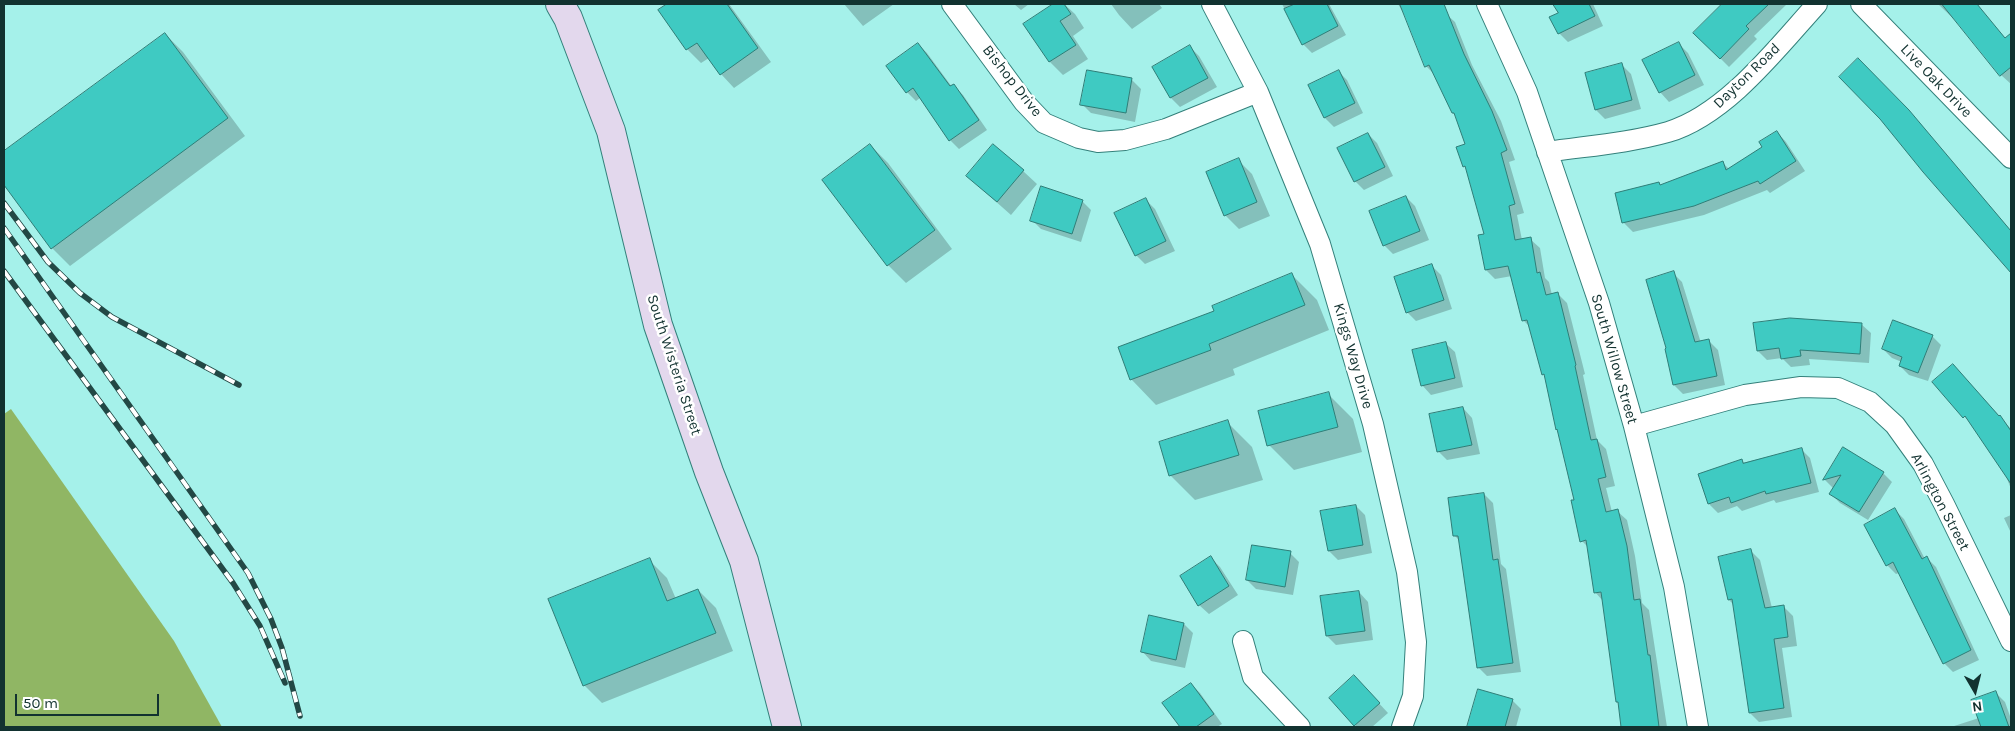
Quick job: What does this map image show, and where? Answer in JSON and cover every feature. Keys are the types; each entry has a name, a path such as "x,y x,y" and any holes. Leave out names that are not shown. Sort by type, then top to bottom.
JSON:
{"street":[{"name":"Bishop Drive","path":"952,4 1024,102 1044,123 1079,138 1098,142 1125,140 1166,129 1258,92"},
{"name":"Kings Way Drive","path":"1212,4 1258,92 1320,244 1377,441 1406,572 1416,642 1413,696 1402,727"},
{"name":"South Willow Street","path":"1487,4 1527,92 1599,303 1634,426 1674,588 1698,727"},
{"name":"Dayton Road","path":"1547,152 1625,141 1669,131 1696,120 1720,105 1761,65 1817,4"},
{"name":"Live Oak Drive","path":"1861,4 2011,158"},
{"name":"South Wisteria Street","path":"571,8 611,131 658,325 708,472 744,561 787,727"},
{"name":"Arlington Street","path":"1634,426 1745,394 1801,387 1838,388 1870,402 1895,426 1923,464 2011,641"},
{"path":"1243,641 1252,677 1300,727"}],"green space":[{"path":"11,409 174,641 222,727 4,727 4,414"}],"building":[{"path":"667,4 727,4 758,48 720,75 697,43 686,50 658,10"},
{"path":"1053,4 1064,4 1071,14 1060,21 1076,45 1049,62 1023,24"},
{"path":"1295,4 1327,4 1338,26 1302,45 1284,9"},
{"path":"1400,4 1444,4 1464,54 1492,111 1507,150 1501,153 1515,204 1509,206 1515,240 1531,237 1537,273 1540,272 1546,295 1558,292 1576,365 1591,440 1597,439 1606,477 1598,479 1606,512 1618,509 1627,546 1634,600 1640,599 1648,655 1650,655 1659,727 1621,727 1601,592 1594,593 1586,540 1580,542 1571,500 1574,500 1544,374 1542,375 1527,320 1522,321 1508,266 1485,270 1478,235 1484,234 1465,166 1463,167 1456,147 1465,144 1454,113 1452,113 1429,65 1425,67"},
{"path":"1553,4 1589,4 1595,16 1558,34 1549,17 1558,13"},
{"path":"1722,4 1769,4 1746,26 1749,29 1720,59 1693,33"},
{"path":"1942,4 1977,4 2005,38 2011,33 2011,67 2000,76"},
{"path":"165,33 228,118 51,249 4,185 4,151"},
{"path":"1679,42 1695,75 1659,93 1642,60"},
{"path":"918,43 950,86 954,84 979,120 949,141 913,88 906,93 886,66"},
{"path":"1190,45 1208,78 1170,98 1152,67"},
{"path":"1858,58 1909,110 2011,231 2011,273 1923,172 1880,119 1839,77"},
{"path":"1622,63 1632,100 1595,110 1585,73"},
{"path":"1087,70 1132,78 1126,113 1080,105"},
{"path":"1339,70 1355,103 1324,118 1308,85"},
{"path":"1777,131 1796,161 1760,184 1758,181 1694,206 1622,223 1615,193 1659,182 1660,185 1723,161 1726,170 1762,147 1759,142"},
{"path":"1368,133 1385,167 1354,182 1337,148"},
{"path":"870,144 935,230 887,266 822,180"},
{"path":"993,144 1024,170 997,202 966,176"},
{"path":"1239,158 1257,202 1224,216 1206,172"},
{"path":"1041,186 1083,200 1072,234 1030,221"},
{"path":"1406,196 1420,231 1383,246 1369,211"},
{"path":"1146,198 1166,241 1135,256 1114,213"},
{"path":"1432,264 1444,300 1406,313 1394,277"},
{"path":"1674,271 1695,342 1709,339 1717,376 1673,385 1666,348 1646,280"},
{"path":"1292,273 1305,305 1209,344 1211,350 1130,380 1118,347 1214,311 1212,306"},
{"path":"1790,318 1862,323 1860,354 1800,350 1801,356 1781,359 1779,348 1757,351 1753,323"},
{"path":"1893,320 1933,335 1918,373 1899,366 1902,357 1882,349"},
{"path":"1446,342 1455,378 1421,386 1412,350"},
{"path":"1953,364 2000,415 2011,431 2011,484 1965,416 1963,418 1932,382"},
{"path":"1329,392 1338,427 1267,446 1258,411"},
{"path":"1463,407 1472,445 1437,452 1429,414"},
{"path":"1228,420 1239,455 1169,476 1159,442"},
{"path":"1843,447 1884,472 1859,512 1829,494 1841,475 1823,480"},
{"path":"1802,448 1811,483 1766,494 1765,491 1731,503 1729,497 1708,504 1698,474 1742,459 1743,463"},
{"path":"1484,493 1493,560 1498,559 1513,663 1477,668 1458,536 1453,536 1448,498"},
{"path":"1356,505 1363,545 1328,551 1320,511"},
{"path":"1895,508 1922,559 1927,556 1971,650 1943,664 1893,562 1886,566 1864,525"},
{"path":"1252,545 1291,551 1285,587 1246,580"},
{"path":"1751,549 1765,608 1784,605 1788,637 1774,639 1784,708 1749,713 1732,599 1728,600 1718,557"},
{"path":"1211,556 1229,586 1198,606 1180,576"},
{"path":"650,558 667,601 698,589 716,633 583,686 548,599"},
{"path":"1359,591 1365,631 1326,636 1320,596"},
{"path":"1149,615 1184,623 1176,660 1141,652"},
{"path":"1354,675 1380,703 1354,726 1329,698"},
{"path":"1191,683 1214,714 1196,727 1180,727 1162,703"},
{"path":"1478,689 1513,699 1505,727 1467,727"},
{"path":"1996,691 2009,727 1981,727 1971,700"}],"railway":[{"path":"4,203 48,262 80,293 112,317 239,385"},
{"path":"4,228 248,573 271,619 282,648 300,716"},
{"path":"4,271 233,583 260,626 285,683"}]}
